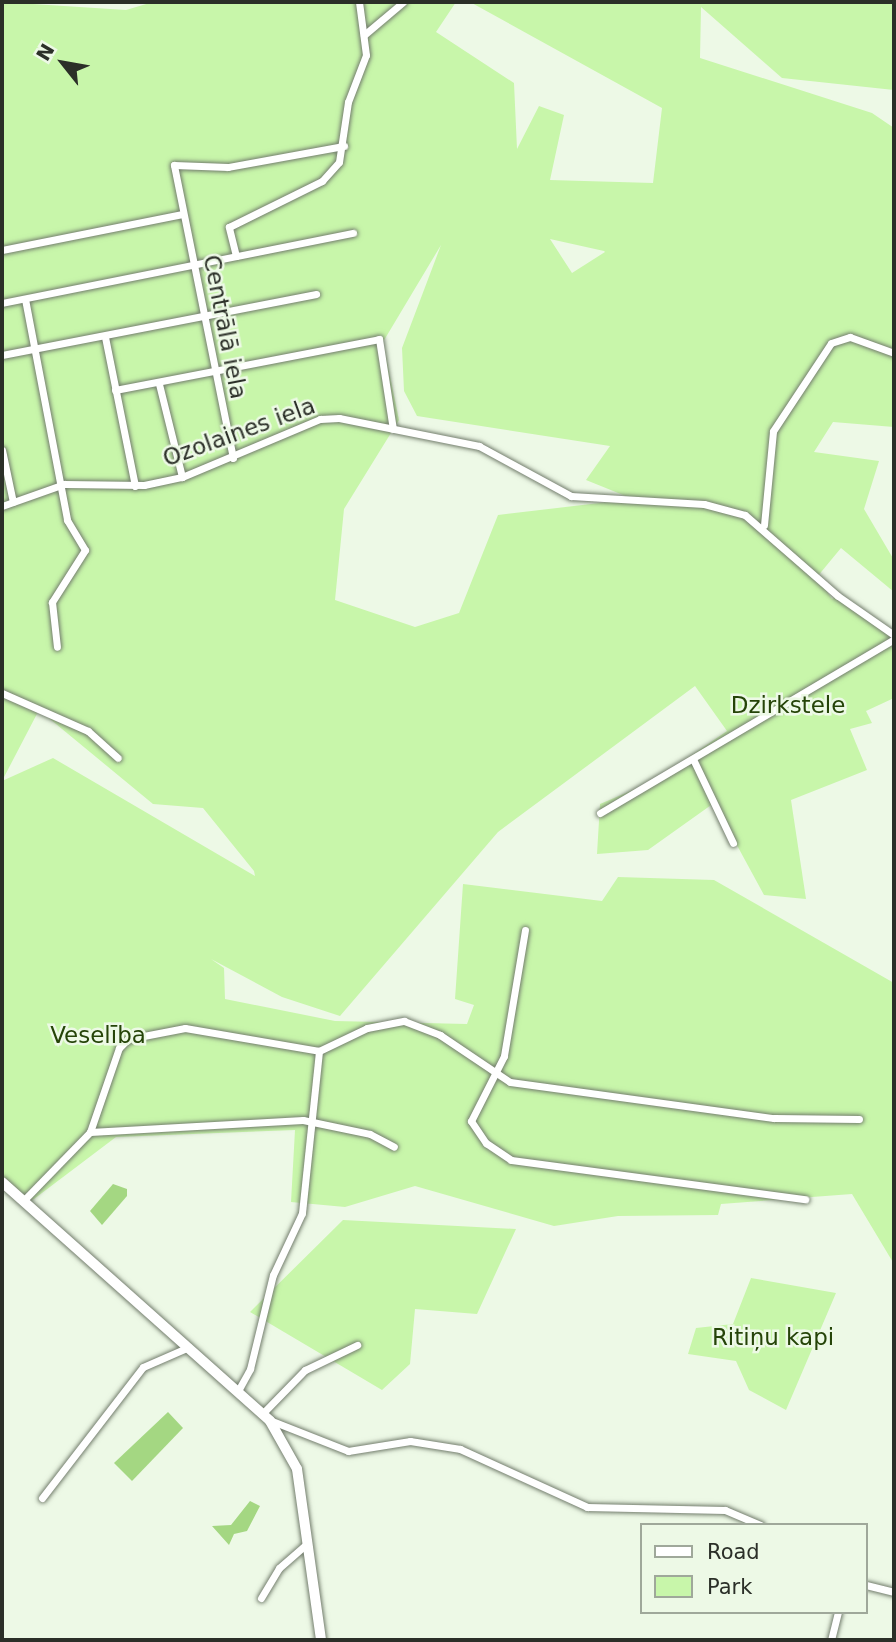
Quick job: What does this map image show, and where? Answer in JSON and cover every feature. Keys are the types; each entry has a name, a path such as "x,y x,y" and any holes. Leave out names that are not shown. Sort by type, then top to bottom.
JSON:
{"street":[{"path":"236,256 229,227 322,181 344,146 348,102 366,55 359,2"},
{"path":"364,35 403,2"},
{"name":"Centrālā iela","path":"233,458 201,318 174,165 228,167 344,146"},
{"path":"2,250 182,214"},
{"path":"2,303 354,233"},
{"path":"2,355 38,351 316,295"},
{"path":"25,299 64,484 67,520 85,550 52,602 57,647"},
{"path":"104,337 135,486"},
{"path":"764,525 773,431 831,343 850,337 894,353"},
{"path":"115,390 159,384 379,339 393,429"},
{"path":"159,384 182,477"},
{"name":"Ozolaines iela","path":"2,506 64,484 135,486 182,477 233,458 320,419 393,429 480,446 572,496 704,504 764,525 838,596 894,637"},
{"path":"2,450 13,502"},
{"path":"600,813 894,637"},
{"path":"2,693 88,731 118,758"},
{"path":"693,759 733,843"},
{"path":"525,930 504,1056 492,1074 471,1121 500,1156 805,1199"},
{"path":"23,1200 90,1132 119,1048 128,1039 185,1028 319,1051 367,1028 404,1021 440,1035 492,1074 774,1118 859,1119"},
{"path":"239,1389 250,1369 272,1275 302,1213 319,1051"},
{"path":"90,1132 310,1122 370,1134 394,1147"},
{"path":"2,1182 239,1389 267,1417 297,1469 321,1640"},
{"path":"267,1417 304,1370 357,1345"},
{"path":"42,1498 143,1367 190,1346"},
{"path":"267,1417 296,1433 348,1451 410,1441 438,1444 587,1507 715,1508 756,1523"},
{"path":"284,1446 296,1433"},
{"path":"261,1598 279,1568 307,1544"},
{"path":"868,1586 894,1592"},
{"path":"831,1640 838,1614"}],"green space":[{"path":"2,2 126,10 153,2 456,2 436,32 514,83 517,149 539,106 564,115 550,180 653,183 662,108 470,2 894,2 894,90 782,78 701,7 700,58 872,113 894,128 894,427 833,422 814,452 879,461 864,509 894,560 894,592 841,548 817,577 832,599 837,596 894,633 894,698 866,711 872,723 850,729 867,770 791,800 806,899 764,895 714,803 648,850 597,854 600,804 654,781 727,731 695,686 498,832 340,1016 282,997 211,959 224,968 225,999 335,1021 467,1024 474,1005 455,999 463,884 602,901 618,877 714,880 894,983 894,1264 852,1194 721,1204 718,1215 618,1216 554,1226 415,1186 345,1207 291,1202 295,1130 116,1137 34,1199 23,1201 9,1185 2,1190","holes":["550,239 604,251 605,252 572,273","441,245 402,348 404,391 417,416 610,446 586,480 633,499 498,515 459,613 415,627 335,600 344,509 399,420 383,342","39,710 153,804 203,808 254,871 255,876 53,758 2,781"]},
{"path":"343,1220 516,1229 477,1314 415,1309 410,1364 382,1390 250,1312"},
{"name":"Ritiņu kapi","path":"751,1278 836,1293 786,1410 749,1390 736,1361 688,1354 696,1328 733,1324"}],"shaded area":[{"path":"113,1184 127,1189 127,1196 102,1225 90,1211"},
{"path":"168,1412 183,1428 132,1481 114,1463"},
{"path":"250,1501 260,1506 247,1531 234,1534 229,1545 212,1526 231,1525"}],"park label":[{"name":"Dzirkstele","path":"788,705"},
{"name":"Veselība","path":"98,1035"}]}
